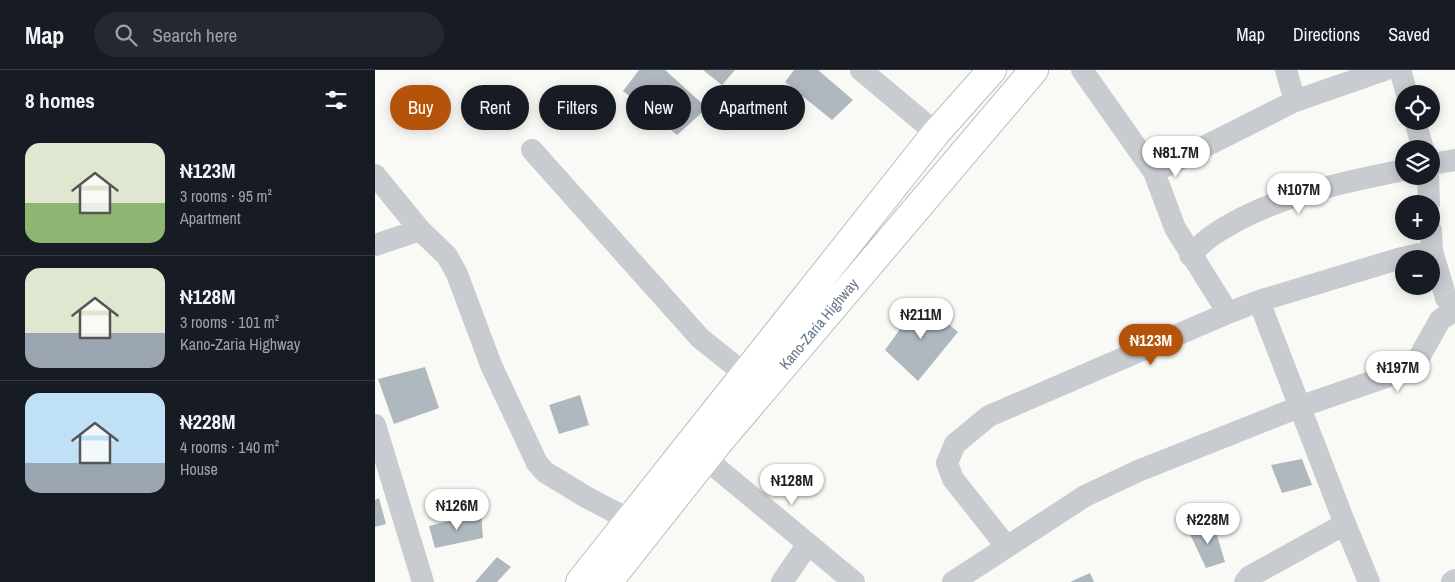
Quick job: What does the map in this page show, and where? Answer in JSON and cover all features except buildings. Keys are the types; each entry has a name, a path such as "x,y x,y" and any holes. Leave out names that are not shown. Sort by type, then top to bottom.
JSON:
{"highway":[{"name":"Kano-Zaria Highway","path":"580,582 936,133 992,70"},
{"name":"Kano-Zaria Highway","path":"608,582 706,459 1034,70"}],"street":[{"path":"861,70 936,133"},
{"path":"1082,70 1154,172 1175,228 1228,313"},
{"path":"1286,70 1295,101"},
{"path":"1154,172 1295,101 1384,70"},
{"path":"1400,70 1404,85"},
{"path":"532,150 700,338 745,374"},
{"path":"1440,162 1455,160"},
{"path":"1190,254 1212,235 1234,222 1270,206 1320,188 1395,172"},
{"path":"375,176 420,230 447,256 457,274 491,365 537,463 545,472 586,497 630,520"},
{"path":"375,245 420,230"},
{"path":"1007,547 953,479 947,463 955,444 989,416 1228,313 1398,259 1432,241 1446,298 1455,302"},
{"path":"1259,302 1369,582"},
{"path":"953,582 1085,496 1138,471 1299,407 1409,370 1417,361 1440,320 1455,310"},
{"path":"375,424 423,582"},
{"path":"706,459 854,582"},
{"path":"1245,582 1249,577 1345,524"},
{"path":"782,582 808,544"}]}
